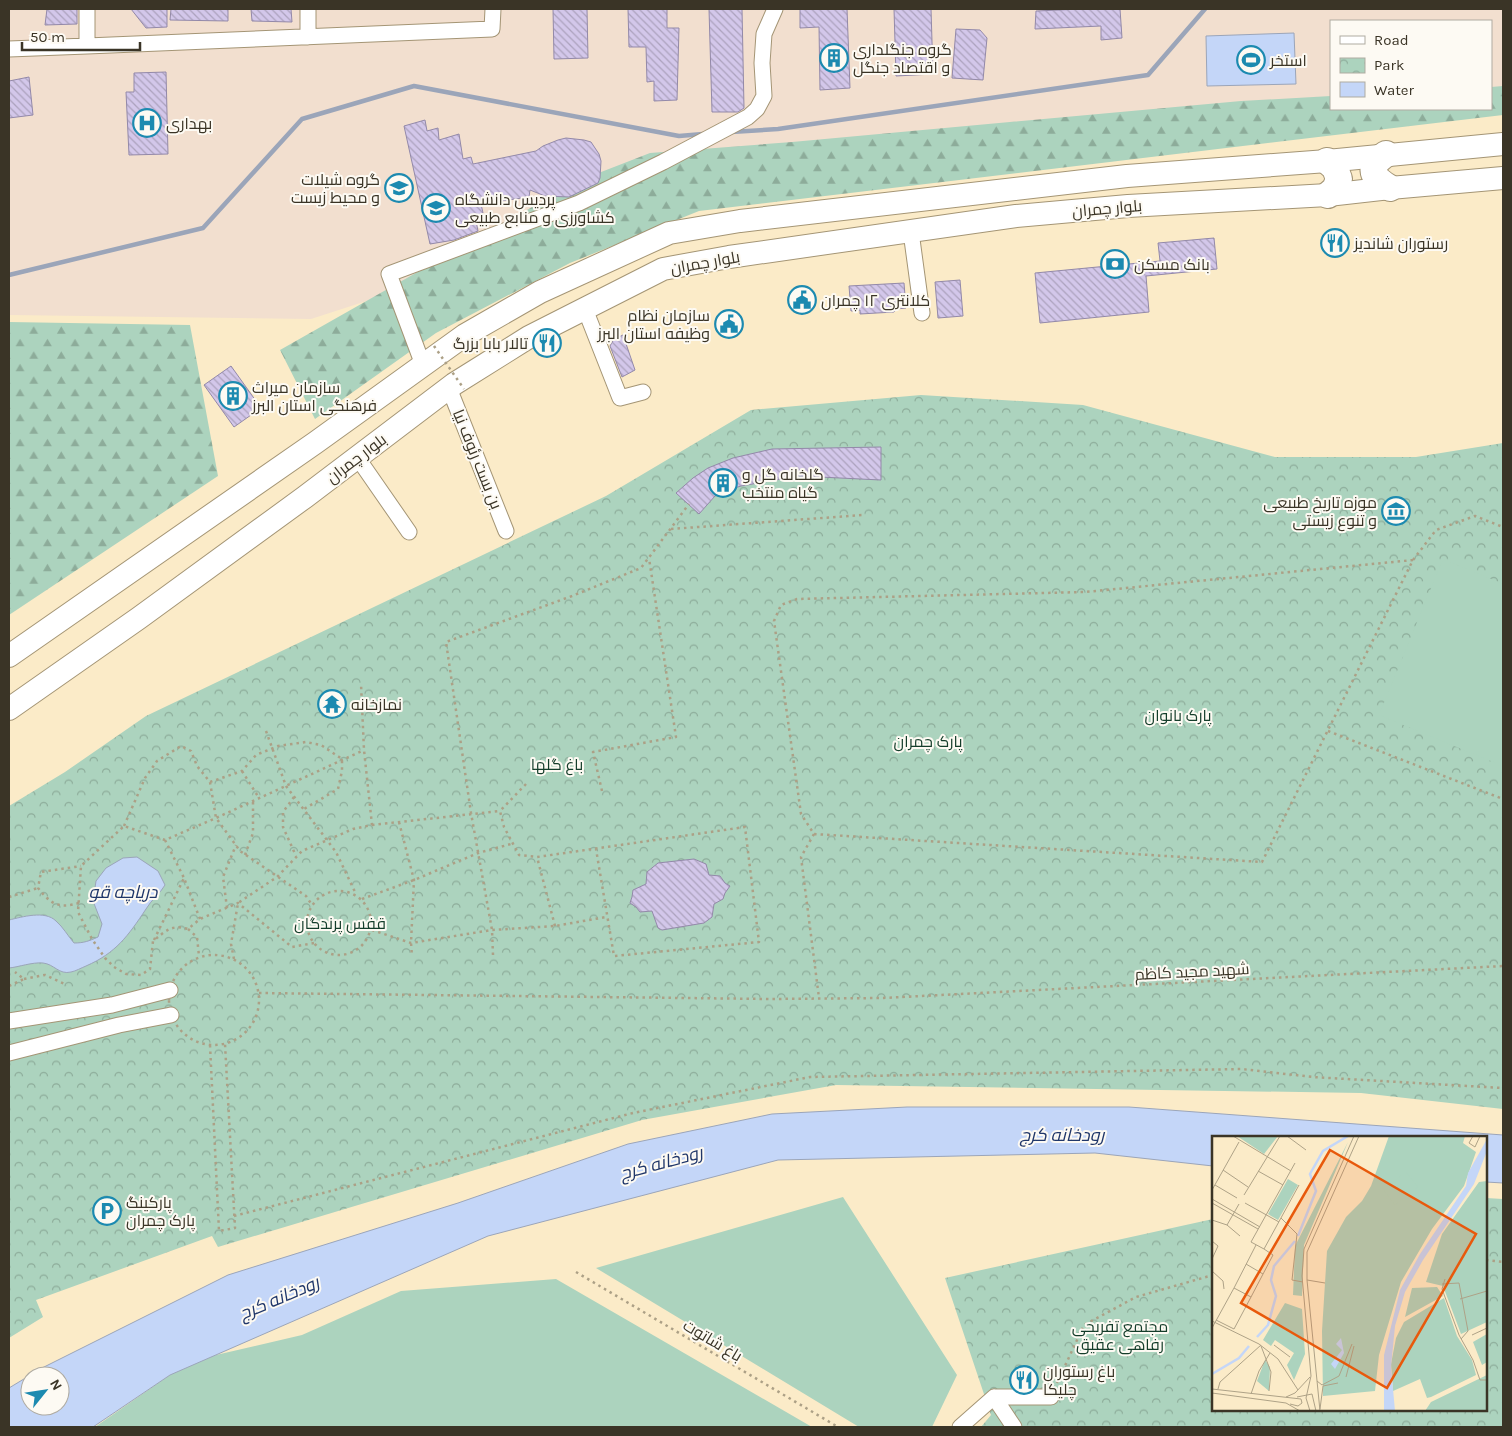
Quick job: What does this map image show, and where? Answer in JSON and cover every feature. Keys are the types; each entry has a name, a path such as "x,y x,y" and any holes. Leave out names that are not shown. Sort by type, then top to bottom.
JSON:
{"highway":[{"path":"1386,154 1374,164 1373,172 1377,179 1390,188"},
{"path":"1327,161 1335,168 1340,179 1335,189 1328,195"}],"main road":[{"name":"بلوار چمران","path":"9,656 315,443 429,355 540,292 669,233 759,219 1127,176 1327,161 1503,144"},
{"name":"بلوار چمران","path":"9,709 155,606 357,457 529,337 663,269 729,257 1016,216 1128,206 1328,195 1503,178"}],"street":[{"path":"87,9 88,46"},
{"path":"308,9 308,37"},
{"path":"9,49 492,29 493,9"},
{"path":"429,355 389,274 579,203 663,162 748,117 757,109 764,96 762,62 764,34 775,9"},
{"path":"911,232 922,313"},
{"path":"585,309 620,398 643,392"},
{"name":"بن بست رئوف نیا","path":"457,388 506,531"},
{"path":"357,457 409,532"},
{"path":"9,1021 112,1005 170,990"},
{"path":"9,1053 119,1024 172,1016"},
{"path":"994,1397 1014,1427"},
{"path":"960,1427 994,1397 1051,1398"}],"path":[{"path":"429,355 457,388"},
{"path":"493,955 492,930 471,813 446,642 572,596 641,568 689,504"},
{"path":"671,529 863,515"},
{"path":"814,834 1262,862 1413,560 1436,530 1475,516 1503,526"},
{"path":"602,790 593,752 676,737 649,558"},
{"path":"814,834 801,814 774,621 781,605 797,598 1086,592 1413,560"},
{"path":"361,684 364,750 372,825"},
{"path":"266,731 286,786 336,852 356,895"},
{"path":"1328,731 1503,799"},
{"path":"210,782 242,771 256,754 273,748 306,742 321,745 342,759"},
{"path":"38,888 41,872 81,866 124,826 149,772 157,761 181,746 192,751 197,766 210,782 216,818 236,845 245,855 306,896 312,904"},
{"path":"124,826 165,840 364,750"},
{"path":"304,809 338,789 342,759"},
{"path":"242,771 259,798"},
{"path":"188,929 200,918 238,904 277,877 302,851 327,840 353,829 372,825 500,811 526,784"},
{"path":"294,797 282,812 284,827 296,857"},
{"path":"245,855 253,833 253,801"},
{"path":"500,811 511,844 519,855 536,857 745,827 759,942 614,956 596,849"},
{"path":"399,822 414,880 412,956"},
{"path":"814,834 801,857 820,999"},
{"path":"165,840 184,878 200,918"},
{"path":"362,899 414,880 478,853 511,844"},
{"path":"227,908 223,877 236,845"},
{"path":"536,857 555,926"},
{"path":"81,866 78,912 92,939 105,958 114,967 126,974 140,975 150,969 153,941 184,878"},
{"path":"9,897 38,888"},
{"path":"38,888 48,900 65,907 79,903"},
{"path":"341,890 362,899 372,918 372,930 368,940 350,954 340,956 321,950 309,934 307,924 312,904 320,896 330,891 341,890"},
{"path":"238,904 292,947 314,943"},
{"path":"234,958 231,944 238,904"},
{"path":"372,930 411,943 492,930 555,926 607,917"},
{"path":"153,941 167,930 177,926 188,929 197,937 199,957"},
{"path":"216,954 234,958 246,967 254,979 259,993 259,1006 255,1019 248,1031 237,1039 225,1044 210,1045 186,1036 172,1016 169,1003 170,990 176,976 186,964 199,957 216,954"},
{"name":"شهید مجید کاظم","path":"259,993 882,998 1503,966"},
{"path":"15,972 24,979"},
{"path":"9,986 24,979 45,975 67,985"},
{"path":"210,1045 219,1231 235,1228 225,1044"},
{"path":"234,1216 633,1113 810,1077 1241,1069 1313,1077 1503,1088"},
{"path":"1487,1260 1503,1262"},
{"name":"باغ شاتوت","path":"576,1272 838,1427"},
{"path":"1051,1398 1084,1324 1136,1297 1212,1274"}],"shaded area":[{"path":"9,9 1503,9 1503,106 1492,108 1492,20 1330,20 1330,109 691,196 311,319 9,315"}],"green space":[{"path":"1503,86 1503,115 699,211 570,263 436,333 315,419 280,350 578,181 650,153 1241,101 1330,96 1330,110 1492,110 1492,87"},
{"path":"9,322 190,325 218,476 9,615"},
{"name":"پارک چمران","path":"921,395 1083,405 1275,457 1416,457 1503,443 1503,1109 1361,1093 836,1085 642,1120 218,1247 212,1236 36,1300 43,1317 9,1338 9,806 65,772 146,716 606,496 751,410"},
{"path":"1443,559 1503,584 1503,766 1379,715"},
{"path":"843,1197 957,1375 932,1427 859,1427 596,1268"},
{"name":"مجتمع تفریحی رفاهی عقیق","path":"1487,1198 1503,1199 1503,1427 981,1427 991,1415 945,1278 1212,1219 1212,1411 1487,1411"},
{"path":"556,1279 812,1427 95,1427 190,1361 302,1335 401,1291"}],"water":[{"name":"استخر","path":"1294,33 1296,84 1207,86 1206,36"},
{"name":"دریاچه قو","path":"137,857 158,871 165,885 120,943 96,961 67,973 43,963 9,968 9,920 33,915 46,916 59,923 74,943 86,942 98,937 102,924 93,901 96,881 106,868 123,858"},
{"name":"رودخانه کرج","path":"907,1107 1129,1107 1503,1135 1503,1183 1487,1182 1487,1136 1212,1136 1212,1166 1095,1153 778,1160 488,1236 170,1375 93,1427 9,1427 9,1388 20,1381 20,1416 70,1416 70,1366 46,1366 228,1275 458,1203 628,1144 772,1114"}],"building":[{"path":"47,9 77,9 77,24 45,25"},
{"path":"131,9 167,9 167,27 146,28"},
{"path":"171,9 228,9 228,21 170,20"},
{"path":"251,9 291,9 292,22 252,21"},
{"path":"553,9 587,9 588,58 554,59"},
{"path":"628,9 667,9 667,28 679,28 677,100 654,101 654,81 647,82 646,47 629,47"},
{"path":"709,9 742,9 744,108 738,112 712,112"},
{"name":"گروه جنگلداری و اقتصاد جنگل","path":"800,9 847,9 850,88 820,90 819,27 800,28"},
{"path":"894,9 931,9 933,74 896,76"},
{"path":"1120,9 1122,38 1101,40 1101,26 1035,29 1036,11"},
{"path":"956,29 980,30 987,38 983,80 952,78"},
{"name":"بهداری","path":"166,72 168,154 129,155 126,92 134,92 134,73"},
{"path":"29,77 33,115 9,118 9,81"},
{"path":"425,120 427,131 438,128 439,140 459,134 463,159 471,157 473,164 536,151 543,146 566,138 591,142 601,161 600,178 598,183 569,197 545,196 530,190 529,197 481,204 483,213 475,216 478,231 454,240 430,244 404,126"},
{"path":"1214,238 1217,269 1146,276 1149,312 1040,323 1035,273 1160,261 1158,243"},
{"path":"960,280 963,316 938,318 935,282"},
{"path":"904,283 906,308 896,309 894,312 860,314 860,310 851,311 849,286"},
{"path":"623,335 635,370 622,377 610,346 614,339"},
{"name":"سازمان میراث فرهنگی استان البرز","path":"231,366 261,408 234,427 204,385"},
{"name":"گلخانه گل و گیاه منتخب","path":"881,447 881,480 799,476 741,486 715,496 699,514 676,493 708,468 733,458 772,449"},
{"path":"694,859 706,864 709,875 720,876 730,886 723,899 714,904 712,917 704,923 662,930 658,928 652,911 640,912 630,903 633,890 646,884 647,872 658,863"}],"waterway":[{"path":"731,132 778,129 1148,75 1205,9"},
{"path":"9,275 203,228 302,119 414,86 679,136 703,134"}],"place":[{"name":"گروه جنگلداری و اقتصاد جنگل","path":"834,58"},
{"name":"استخر","path":"1251,60"},
{"name":"بهداری","path":"147,123"},
{"name":"گروه شیلات و محیط زیست","path":"399,188"},
{"name":"پردیس دانشگاه کشاورزی و منابع طبیعی","path":"436,208"},
{"name":"رستوران شاندیز","path":"1335,243"},
{"name":"بانک مسکن","path":"1115,264"},
{"name":"کلانتری ۱۲ چمران","path":"802,300"},
{"name":"سازمان نظام وظیفه استان البرز","path":"729,324"},
{"name":"تالار بابا بزرگ","path":"547,343"},
{"name":"سازمان میراث فرهنگی استان البرز","path":"233,396"},
{"name":"گلخانه گل و گیاه منتخب","path":"723,483"},
{"name":"موزه تاریخ طبیعی و تنوع زیستی","path":"1396,511"},
{"name":"نمازخانه","path":"332,704"},
{"name":"پارکینگ پارک چمران","path":"107,1211"},
{"name":"باغ رستوران چلیکا","path":"1024,1380"}],"park label":[{"name":"پارک بانوان","path":"1178,715"},
{"name":"باغ گلها","path":"557,764"},
{"name":"قفس پرندگان","path":"340,923"}]}
